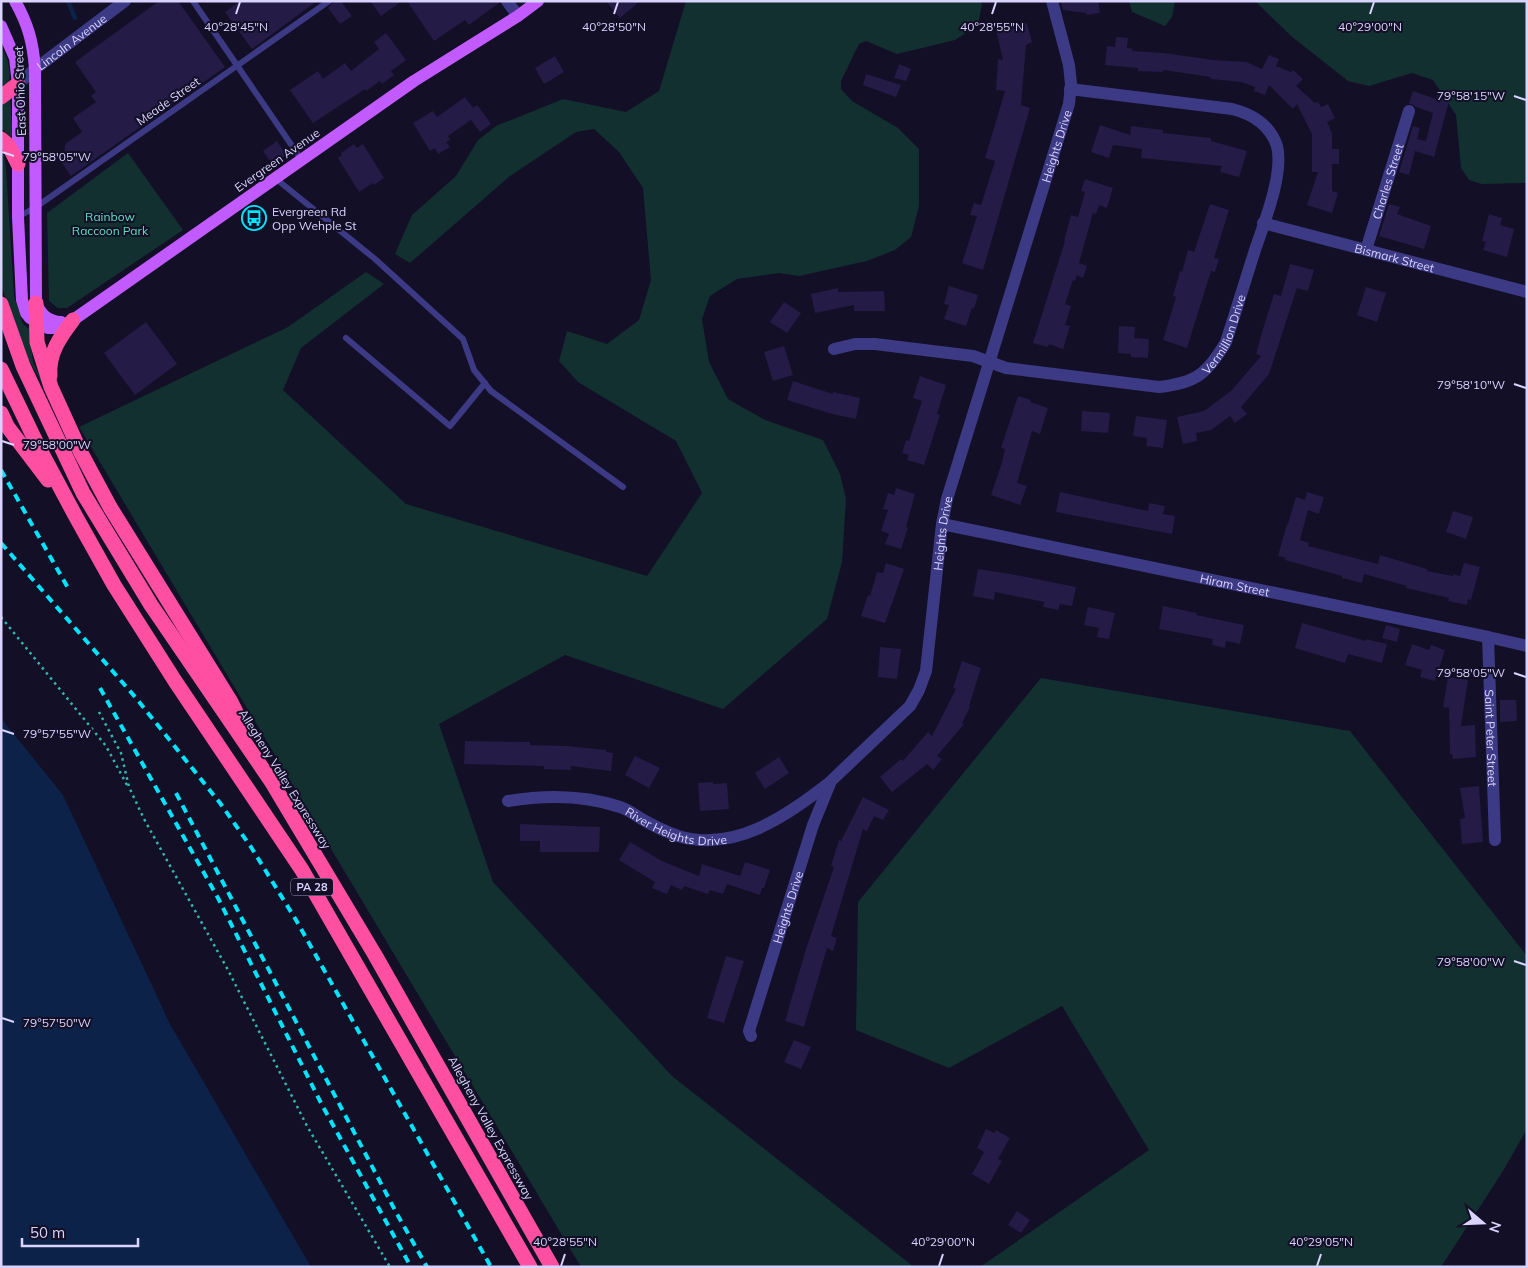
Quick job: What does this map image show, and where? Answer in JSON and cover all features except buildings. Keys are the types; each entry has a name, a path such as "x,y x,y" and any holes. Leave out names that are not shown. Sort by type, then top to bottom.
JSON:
{"highway":[{"path":"1,97 18,84"},
{"path":"1,139 9,146 18,164"},
{"path":"36,303 37,342 51,387 81,453 110,507 231,702 271,781"},
{"name":"Allegheny Valley Expressway","path":"1,304 23,366 53,433 88,501 151,605 271,781 375,955 552,1267"},
{"path":"51,387 49,366 55,344 73,320"},
{"name":"PA 28","path":"1,369 38,446 114,585 175,681 302,870 530,1267"},
{"path":"1,413 7,426 76,517"}],"main road":[{"name":"East Ohio Street","path":"15,1 24,16 33,43 35,68 36,303"},
{"name":"Evergreen Avenue","path":"73,320 414,81 518,16 538,1"},
{"name":"East Ohio Street","path":"1,26 15,58 18,84 18,217 22,300 26,313 36,322"},
{"path":"36,303 40,312 48,319 59,322 73,320"},
{"path":"36,322 48,328 59,328 73,320"}],"street":[{"name":"Lincoln Avenue","path":"18,84 35,68 125,1"},
{"path":"507,1 518,16"},
{"name":"Heights Drive","path":"751,1036 749,1031 813,825 831,781 910,706 919,690 927,663 942,524 947,499 1069,104 1069,65 1052,1"},
{"name":"Vermillion Drive","path":"834,348 855,344 875,344 973,356 1006,368 1158,388 1190,381 1203,373 1217,357 1226,342 1274,190 1279,162 1276,146 1270,132 1261,122 1247,113 1232,109 1070,90"},
{"name":"Charles Street","path":"1366,250 1410,111"},
{"name":"Bismark Street","path":"1264,224 1527,292"},
{"name":"Hiram Street","path":"942,524 1488,636 1527,646"},
{"name":"Saint Peter Street","path":"1488,636 1495,840"},
{"name":"River Heights Drive","path":"508,801 534,797 567,797 602,802 622,808 657,828 679,836 708,840 733,837 754,831 802,804 831,781"}],"lane":[{"path":"193,1 301,159"},
{"name":"Meade Street","path":"18,217 36,207 329,1"},
{"path":"275,178 375,259 463,339 474,370 491,391 623,487"},
{"path":"346,338 450,426 485,383"}],"path":[{"path":"1,617 106,746 238,989 307,1126 390,1267"},
{"path":"99,712 121,753 128,787 138,806"}],"green space":[{"path":"686,1 980,1 982,4 978,25 955,40 897,54 866,41 859,44 841,81 841,89 852,101 898,128 919,149 919,206 911,237 895,250 867,261 799,276 779,273 737,279 710,296 702,319 709,362 728,399 765,420 823,440 840,474 846,499 842,562 827,619 723,709 565,655 439,724 493,882 672,1076 914,1267 581,1267 79,427 288,327 366,272 384,284 301,348 283,390 406,504 647,576 702,493 676,441 578,382 559,361 567,331 607,344 639,320 651,280 643,188 619,152 594,129 576,132 510,176 410,263 395,254 412,215 456,176 478,140 496,126 563,99 626,112 659,91"},
{"path":"1129,1 1175,1 1172,17 1165,26 1132,12"},
{"path":"1255,1 1527,1 1527,183 1482,184 1469,180 1461,168 1456,115 1433,80 1412,73 1369,86 1348,81 1291,36"},
{"path":"1,47 10,73 9,83 3,85 1,84"},
{"path":"10,97 13,139 1,128 1,104"},
{"path":"1,151 4,155 6,168 14,296 23,324 29,329 33,362 46,390 21,347 1,284"},
{"name":"Rainbow Raccoon Park","path":"128,153 183,230 67,308 58,308 49,301 47,213"},
{"path":"1041,678 1350,731 1527,956 1527,1129 1503,1171 1441,1267 980,1267 1149,1150 1062,1006 949,1068 856,1030 858,902"}],"water":[{"path":"1,718 63,795 170,1024 311,1267 1,1267"}],"waterway":[{"path":"68,1 75,18"}],"railway":[{"path":"1,470 68,588"},
{"path":"1,543 136,698 220,803 251,847 296,920 491,1267"},
{"path":"100,688 218,898 322,1105 411,1267"},
{"path":"176,793 397,1214 427,1267"}],"place":[{"name":"Evergreen Rd Opp Wehple St","path":"254,218"}]}
